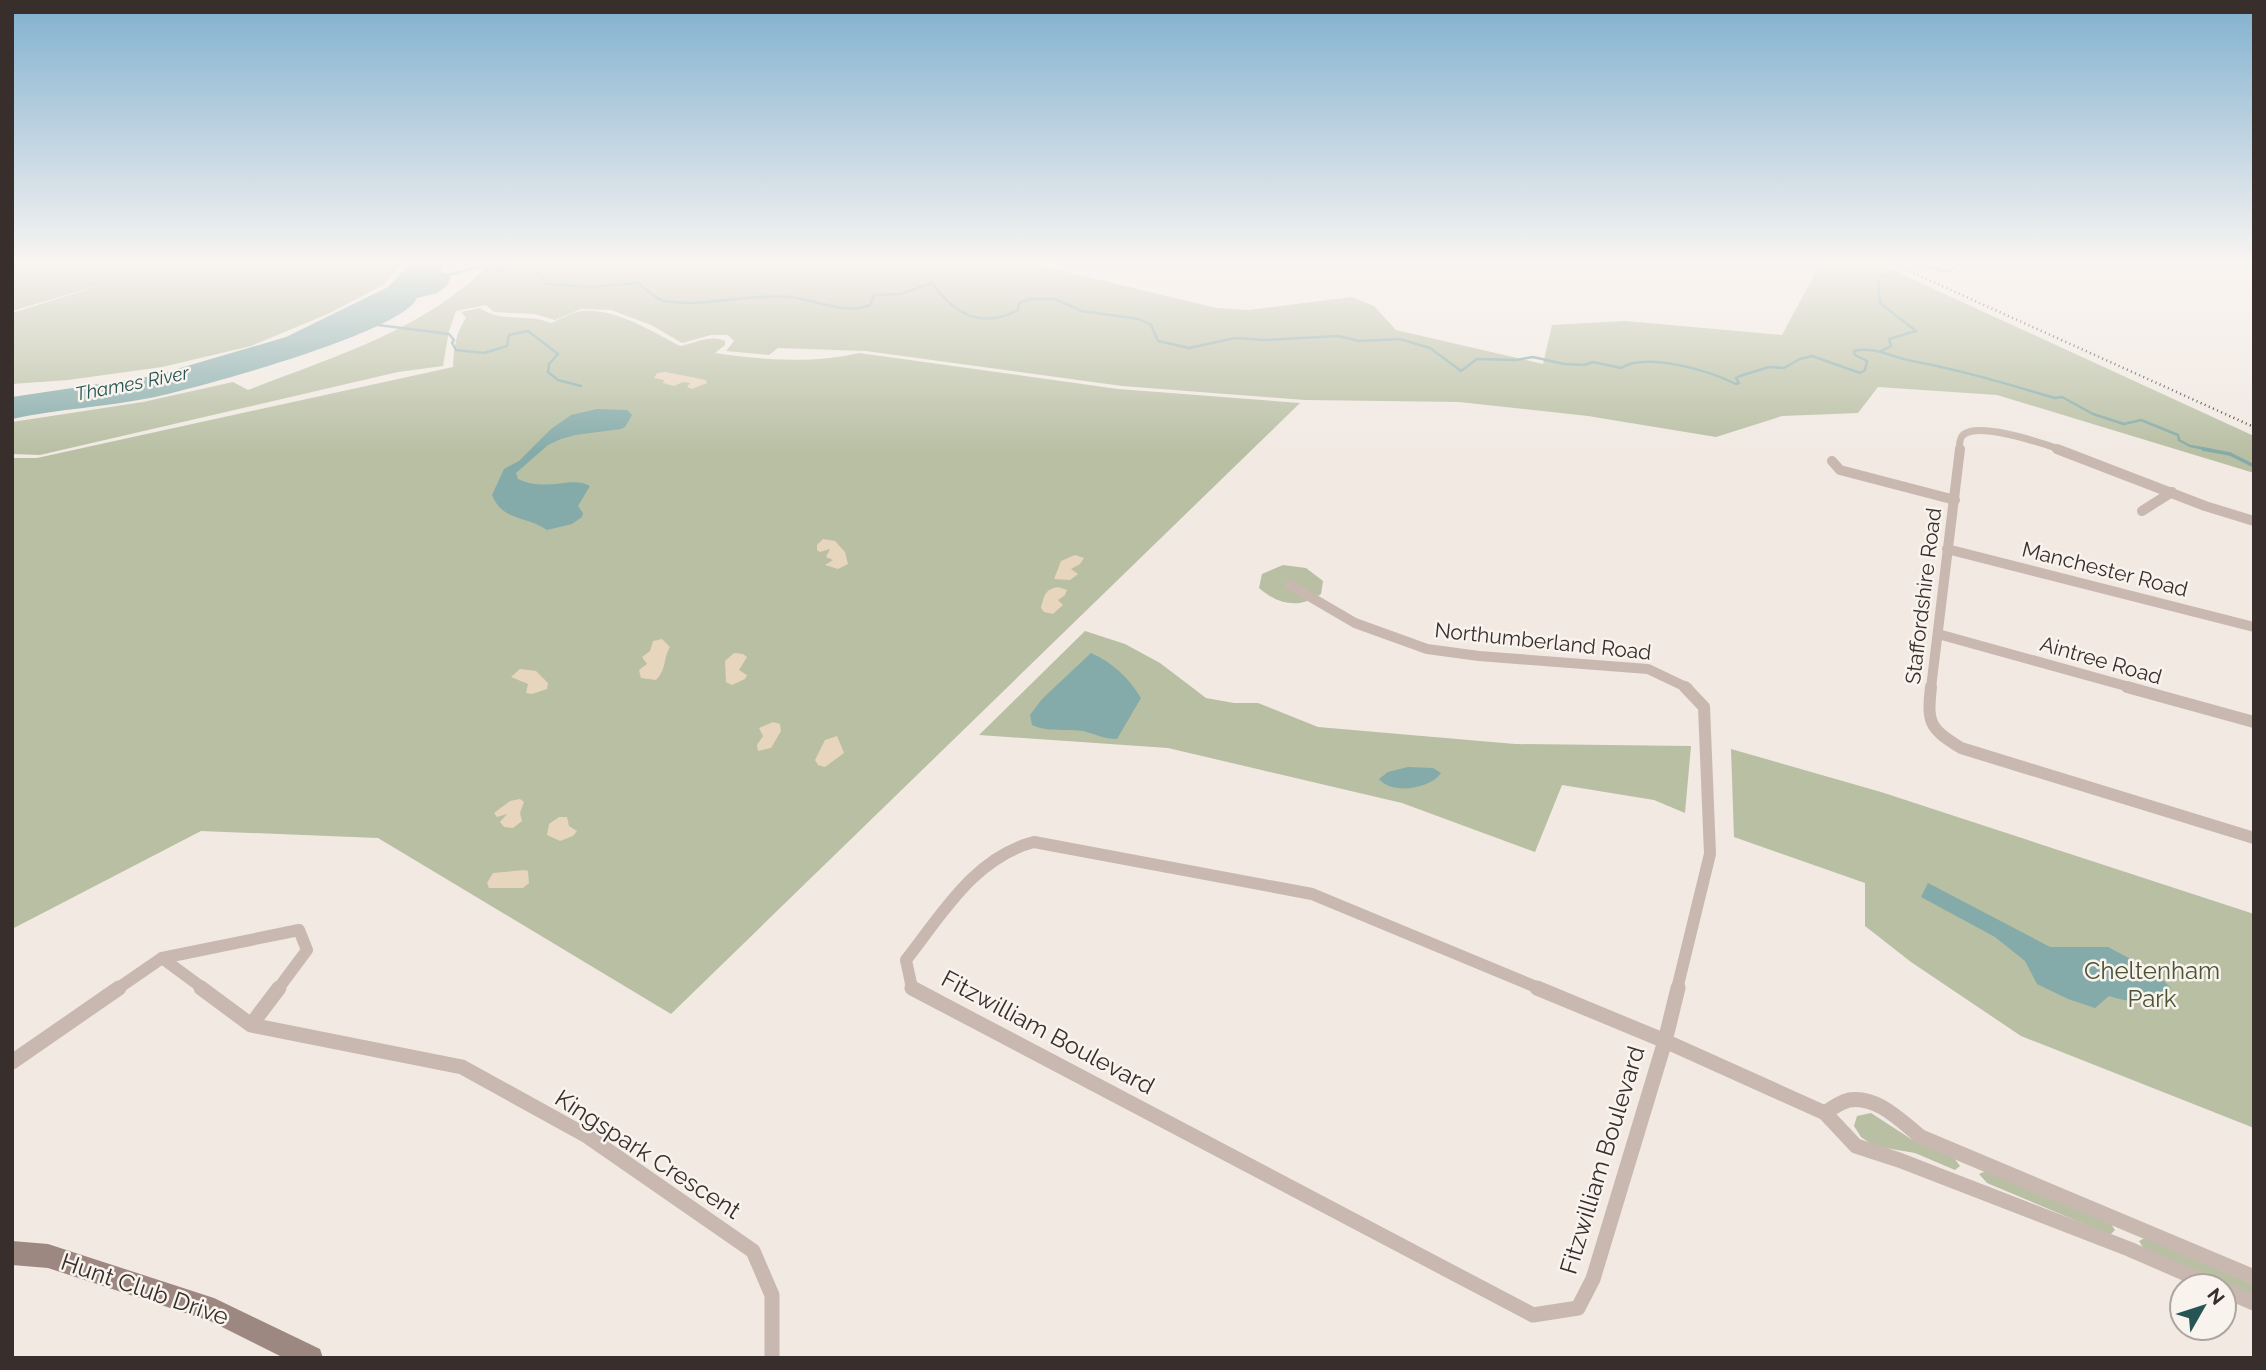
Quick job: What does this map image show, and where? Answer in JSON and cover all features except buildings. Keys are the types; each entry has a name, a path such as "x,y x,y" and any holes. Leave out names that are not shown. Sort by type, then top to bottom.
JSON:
{"street":[{"name":"Staffordshire Road","path":"2254,521 2196,503 2047,446 1994,432 1971,431 1961,437 1928,715 1940,735 1961,748 2254,838"},
{"path":"1832,461 1840,470 1955,500"},
{"path":"2142,510 2172,492"},
{"name":"Manchester Road","path":"1947,549 2254,626"},
{"name":"Northumberland Road","path":"1290,585 1355,623 1427,649 1479,656 1648,669 1674,677 1697,695 1704,707 1710,855 1665,1041"},
{"name":"Aintree Road","path":"1938,634 2254,722"},
{"name":"Fitzwilliam Boulevard","path":"1665,1041 1593,1279 1578,1308 1532,1315 912,988 906,960 984,866 1005,850 1034,842 1312,894 1665,1041 1825,1113 1842,1134 1864,1152 1899,1160 2182,1272"},
{"path":"12,1062 162,958 299,929 307,950 251,1025"},
{"name":"Kingspark Crescent","path":"162,958 251,1025 463,1067 587,1136 752,1251 772,1295 772,1358"},
{"path":"1825,1113 1847,1100 1862,1100 1878,1105 1922,1137 2254,1277"},
{"name":"Hunt Club Drive","path":"12,1252 48,1256 215,1310 311,1358"}],"green space":[{"path":"12,326 299,326 251,346 162,367 68,380 12,384"},
{"path":"404,326 451,326 443,366 398,372 40,455 12,454 12,422 143,402 233,382 248,390"},
{"path":"461,326 641,326 680,346 709,339 725,341 725,345 715,353 805,360 859,353 1118,389 1300,403 671,1014 378,838 201,831 12,929 12,458 37,458 453,367"},
{"path":"653,326 1392,326 1396,330 1543,364 1552,326 1680,326 1782,335 1787,326 2014,326 2254,436 2254,473 1997,395 1878,387 1858,413 1782,416 1716,437 1588,416 1459,402 1305,400 1122,386 866,351 778,348 769,355 726,351 734,341 728,335 711,335 682,343"},
{"path":"1283,565 1306,568 1323,581 1321,594 1305,602 1289,603 1274,598 1259,588 1262,574"},
{"path":"1085,631 1125,644 1160,663 1206,698 1234,703 1258,703 1318,727 1515,744 1691,746 1685,813 1654,800 1562,785 1535,852 1402,803 1168,748 979,735"},
{"name":"Cheltenham Park","path":"1731,749 1881,792 2254,914 2254,1128 2021,1036 1911,962 1865,926 1865,883 1734,837"},
{"path":"1871,1113 1911,1139 1954,1158 1960,1166 1955,1170 1915,1153 1874,1146 1861,1137 1854,1126 1857,1116"},
{"path":"1986,1171 2111,1224 2115,1230 2110,1235 1987,1183 1979,1174"},
{"path":"2145,1238 2224,1272 2197,1272 2144,1249 2139,1241"},
{"path":"2238,1278 2254,1285 2254,1297 2238,1290"}],"sand":[{"path":"665,372 706,380 707,383 692,389 687,387 690,383 683,382 674,386 654,378 657,373"},
{"path":"823,539 835,541 845,552 848,564 838,569 825,565 833,560 826,557 830,549 820,552 817,550 817,545"},
{"path":"1075,555 1084,558 1071,569 1078,574 1070,580 1054,579 1061,561"},
{"path":"1058,587 1067,590 1058,600 1063,605 1053,614 1044,612 1041,608 1046,594 1050,589"},
{"path":"662,639 670,647 662,672 656,680 641,678 639,670 647,664 642,657 650,651 653,641"},
{"path":"734,653 747,657 739,670 747,675 745,679 732,685 726,682 725,661"},
{"path":"520,669 536,671 548,683 547,689 532,694 526,693 528,684 511,677"},
{"path":"773,722 780,724 781,731 771,748 758,751 757,745 763,736 759,728"},
{"path":"837,736 844,753 825,767 818,765 815,760 825,740"},
{"path":"520,799 524,802 520,813 522,821 513,828 504,827 500,822 507,814 497,817 494,813 510,801"},
{"path":"559,817 567,817 569,826 577,831 573,836 560,841 547,835 549,824"},
{"path":"528,871 529,883 523,888 489,888 487,883 493,873"}],"water":[{"name":"Thames River","path":"309,326 377,326 294,358 173,393 12,419 12,397 153,376 286,337"},
{"path":"597,409 627,410 632,415 621,429 575,435 548,445 516,473 518,479 529,483 575,482 590,486 578,506 583,513 582,517 572,524 547,530 509,514 496,503 492,495 504,469 519,461 551,429 571,415"},
{"path":"1091,653 1119,671 1141,698 1117,739 1083,731 1045,729 1032,725 1030,715 1042,699"},
{"path":"1408,767 1433,768 1441,773 1428,783 1411,788 1393,787 1379,779 1388,772"},
{"path":"1928,883 2050,947 2108,947 2155,972 2171,988 2157,998 2142,1001 2109,996 2095,1008 2068,999 2037,984 2025,961 1995,937 1921,897"}],"waterway":[{"path":"385,326 449,334 454,340 452,343 456,350 484,353 507,346 509,335 528,331 558,354 549,364 548,372 558,380 581,386"},
{"path":"1151,326 1158,341 1189,348 1235,338 1264,340 1338,336 1359,341 1400,339 1430,348 1461,371 1477,359 1516,360 1533,357 1564,364 1584,365 1593,362 1621,368 1646,362 1695,369 1736,384 1739,383 1736,378 1740,376 1769,367 1784,368 1812,356 1860,373 1865,370 1867,361 1855,355 1854,351 1869,350 2055,398 2062,397 2093,414 2124,424 2141,420 2178,435 2179,440 2190,446 2212,450"},
{"path":"1881,351 1891,346 1889,339 1916,331 1909,326"},
{"path":"2203,449 2230,454 2254,466"}],"railway":[{"path":"2030,326 2254,427"}]}
